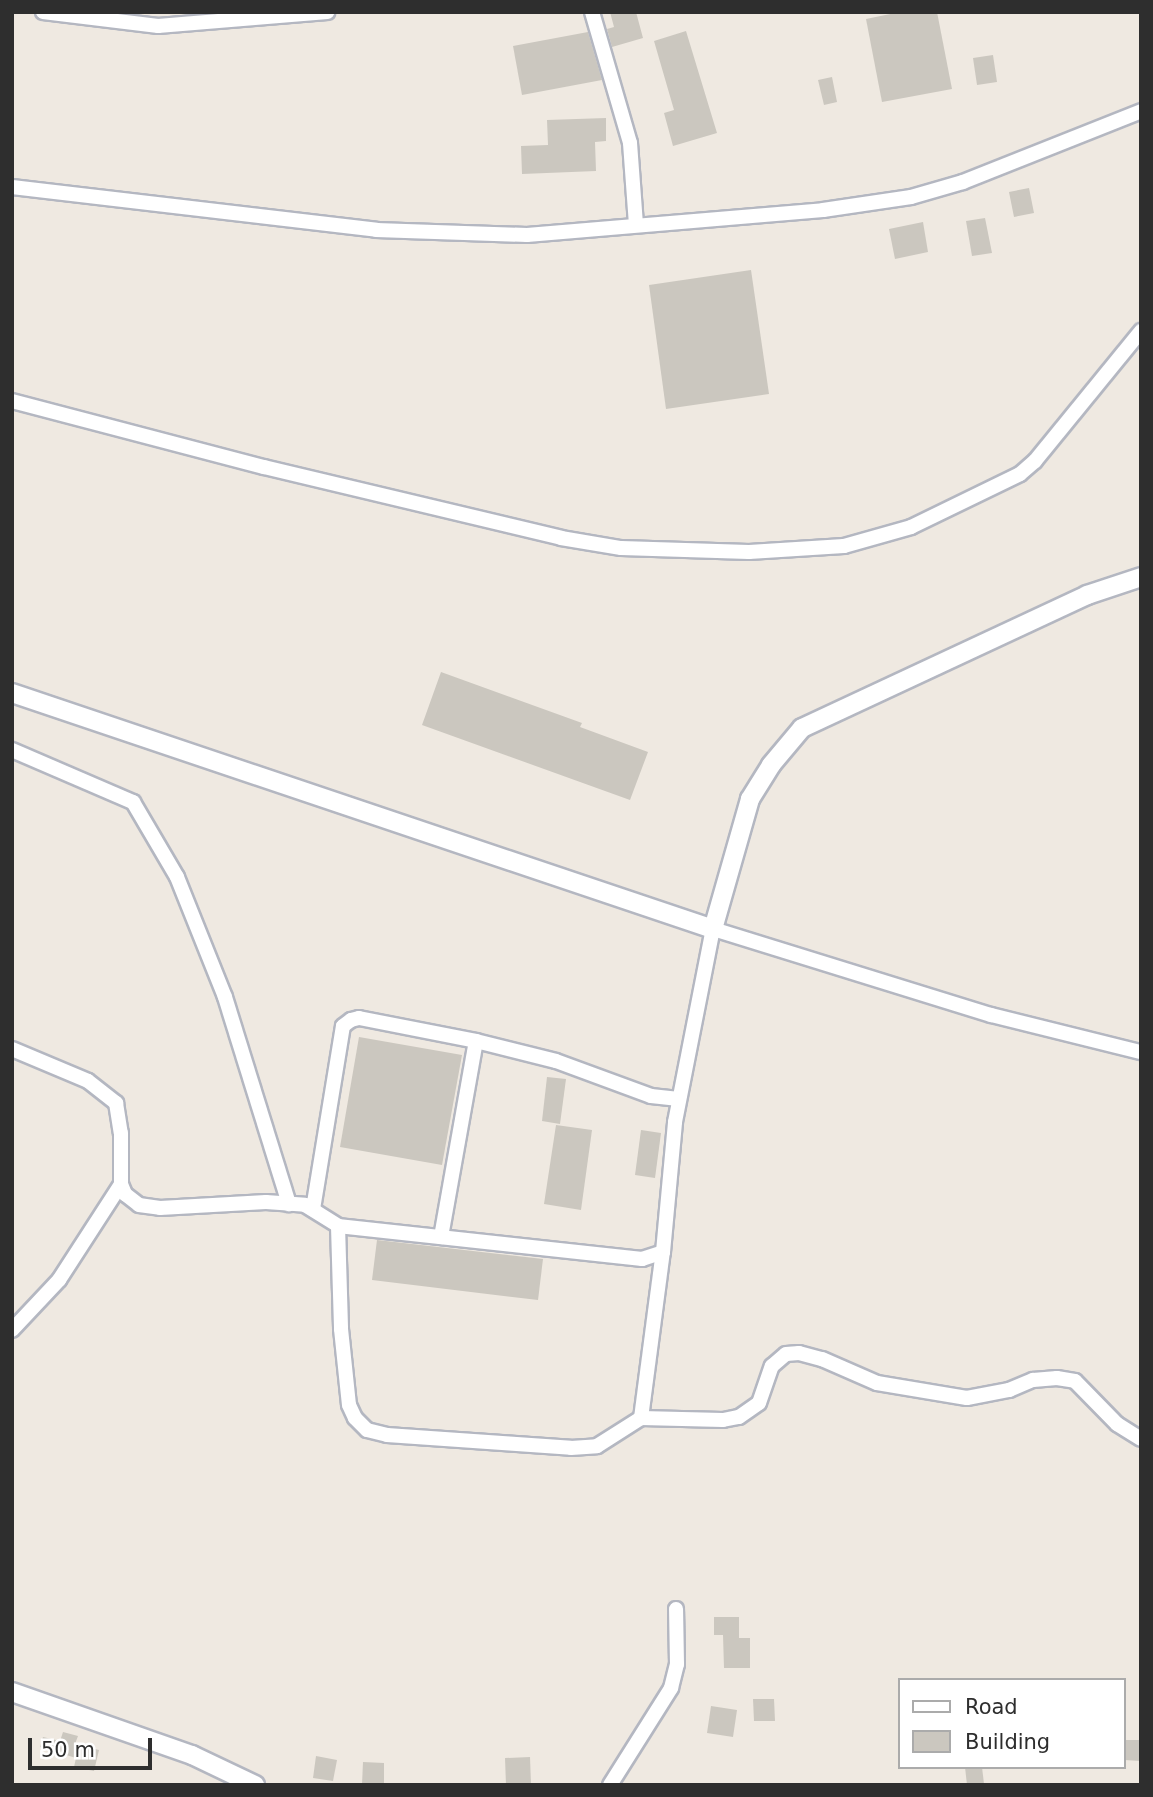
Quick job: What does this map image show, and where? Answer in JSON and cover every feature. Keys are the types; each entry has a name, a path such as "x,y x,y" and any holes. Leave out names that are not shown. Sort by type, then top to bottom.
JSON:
{"street":[{"path":"43,12 158,26 327,12"},
{"path":"592,12 630,143 636,225"},
{"path":"12,187 376,230 527,235 823,210 911,197 963,183 1141,111"},
{"path":"12,401 237,460 561,538 621,548 710,551 844,546 911,527 1020,474 1035,461 1141,331"},
{"path":"641,1418 663,1252 679,1100 713,929 750,799 771,765 802,729 1087,595 1141,577"},
{"path":"12,693 713,929 991,1015 1141,1052"},
{"path":"12,750 133,802 177,877 225,997 289,1204"},
{"path":"313,1209 343,1026 359,1018 476,1041 556,1061 652,1096 679,1100"},
{"path":"441,1237 476,1041"},
{"path":"12,1049 88,1081 116,1103 121,1133 121,1184 125,1194 139,1205 160,1208 289,1204 313,1209 338,1226 642,1259 663,1252"},
{"path":"12,1330 59,1280 121,1184"},
{"path":"338,1226 341,1329 349,1405 355,1418 367,1430 387,1435 571,1448 597,1446 641,1418 723,1420 739,1417 759,1403 772,1366 786,1354 799,1353 877,1383 967,1398 1009,1390 1033,1380 1057,1378 1075,1381 1117,1424 1141,1439"},
{"path":"610,1785 671,1688 677,1664 676,1609"},
{"path":"12,1692 192,1755 255,1785"}],"building":[{"path":"610,12 636,12 643,38 612,47 607,29 614,27"},
{"path":"900,12 937,12 952,89 882,102 866,19"},
{"path":"686,31 717,133 673,146 664,113 674,110 654,41"},
{"path":"588,32 602,80 522,95 513,46"},
{"path":"993,55 997,82 977,85 973,58"},
{"path":"832,77 837,102 824,105 818,80"},
{"path":"606,118 606,141 595,142 596,171 522,174 521,146 548,145 547,120"},
{"path":"1029,188 1034,213 1014,217 1009,192"},
{"path":"985,218 992,253 972,256 966,221"},
{"path":"923,222 928,252 895,259 889,229"},
{"path":"751,270 769,394 666,409 649,285"},
{"path":"441,672 582,723 580,727 648,752 630,800 422,725"},
{"path":"359,1037 462,1055 442,1165 340,1147"},
{"path":"547,1077 566,1079 560,1124 542,1121"},
{"path":"556,1125 592,1130 581,1210 544,1204"},
{"path":"641,1130 661,1133 655,1178 635,1175"},
{"path":"377,1240 543,1259 538,1300 372,1280"},
{"path":"714,1617 739,1617 739,1638 750,1638 750,1668 724,1668 723,1635 714,1635"},
{"path":"753,1699 774,1699 775,1721 754,1721"},
{"path":"711,1706 737,1710 733,1737 707,1733"},
{"path":"63,1732 78,1736 75,1744 99,1750 94,1771 74,1767 76,1758 40,1747 43,1737 60,1741"},
{"path":"1125,1740 1141,1740 1141,1761 1125,1760"},
{"path":"316,1756 337,1760 333,1781 313,1778"},
{"path":"530,1757 531,1785 506,1785 505,1758"},
{"path":"363,1762 384,1763 384,1785 362,1785"},
{"path":"965,1769 982,1769 984,1784 967,1785"}]}
